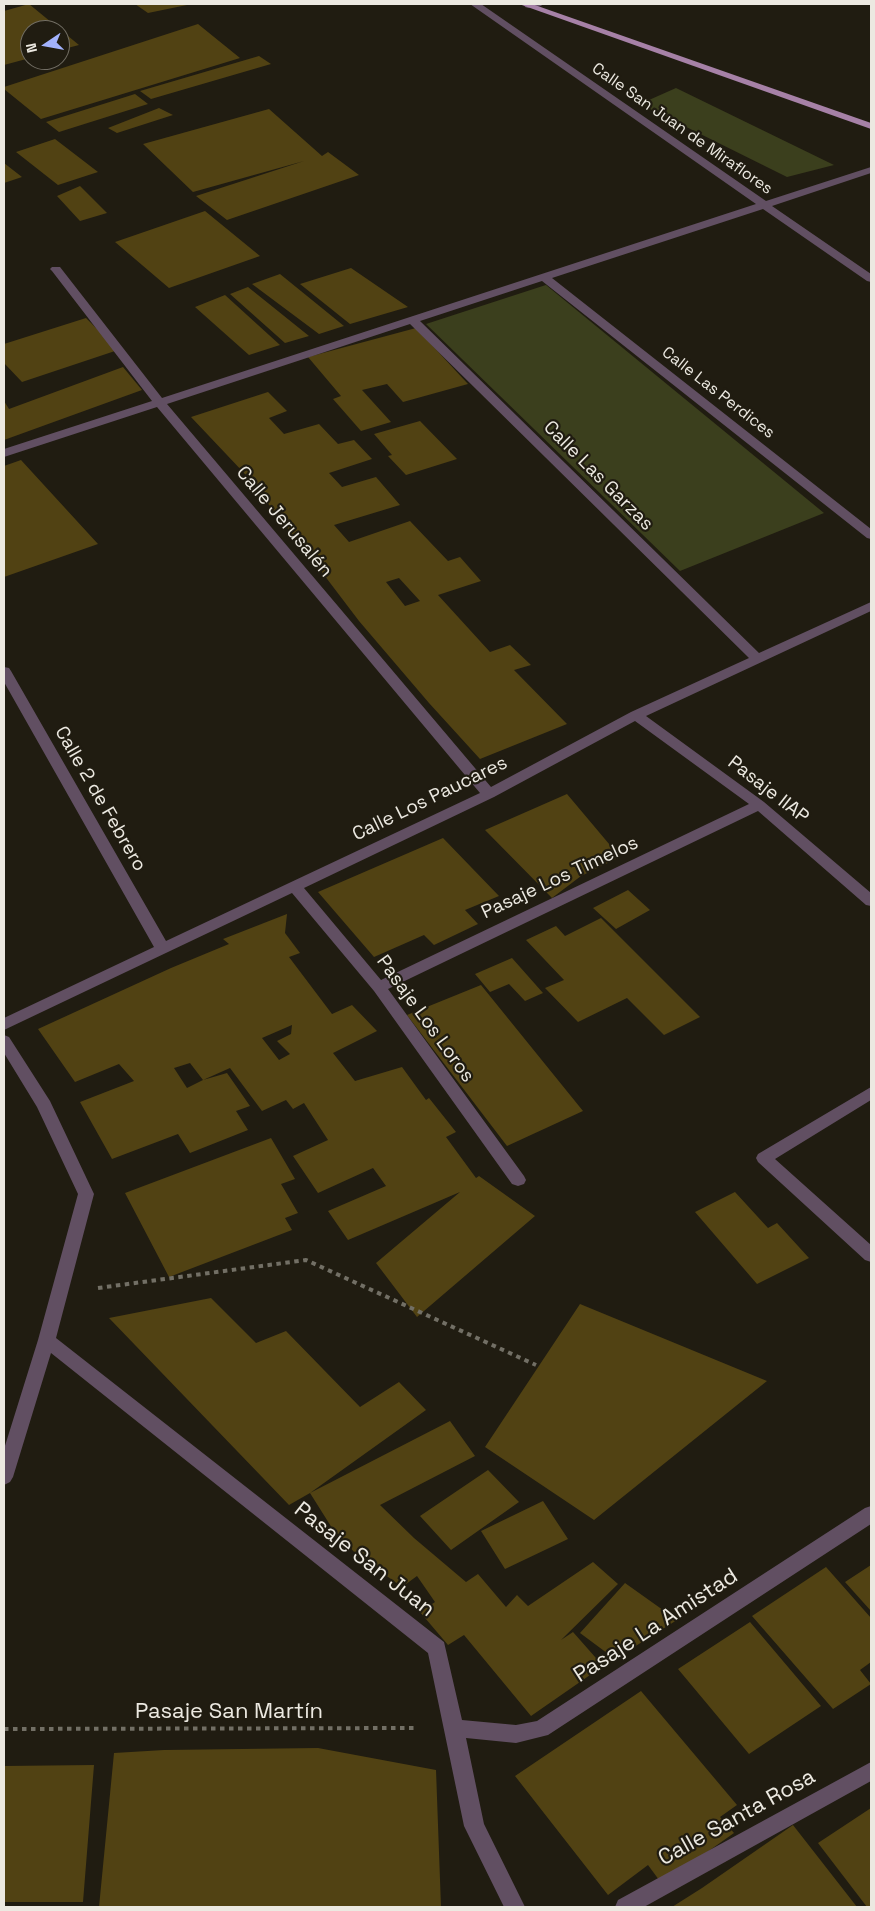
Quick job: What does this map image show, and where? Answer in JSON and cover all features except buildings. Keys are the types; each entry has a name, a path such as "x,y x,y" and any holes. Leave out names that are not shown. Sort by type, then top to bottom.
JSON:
{"main road":[{"path":"530,4 871,126"}],"street":[{"name":"Calle San Juan de Miraflores","path":"475,4 871,279"},
{"path":"4,453 871,170"},
{"name":"Calle Jerusalén","path":"56,269 159,402 489,794"},
{"name":"Calle Las Perdices","path":"544,277 871,535"},
{"name":"Calle Las Garzas","path":"412,320 758,659"},
{"name":"Calle Los Paucares","path":"4,1024 162,947 295,887 489,794 636,715 871,606"},
{"name":"Calle 2 de Febrero","path":"4,671 162,947"},
{"name":"Pasaje IIAP","path":"636,715 759,805 871,901"},
{"name":"Pasaje Los Timelos","path":"379,986 759,805"},
{"name":"Pasaje Los Loros","path":"295,887 379,986 518,1180"},
{"path":"4,1041 44,1105 86,1194 47,1340 4,1477"},
{"path":"871,1093 764,1158 871,1255"},
{"name":"Pasaje San Juan","path":"47,1340 437,1648 474,1826 515,1907"},
{"name":"Pasaje La Amistad","path":"453,1728 516,1734 541,1730 871,1514"},
{"name":"Calle Santa Rosa","path":"625,1907 871,1771"}],"path":[{"path":"60,1293 306,1260 536,1365"},
{"name":"Pasaje San Martín","path":"4,1729 453,1728"}],"green space":[{"path":"676,88 834,165 787,177 640,104"},
{"path":"552,283 546,285 824,513 680,571 426,324"}]}
